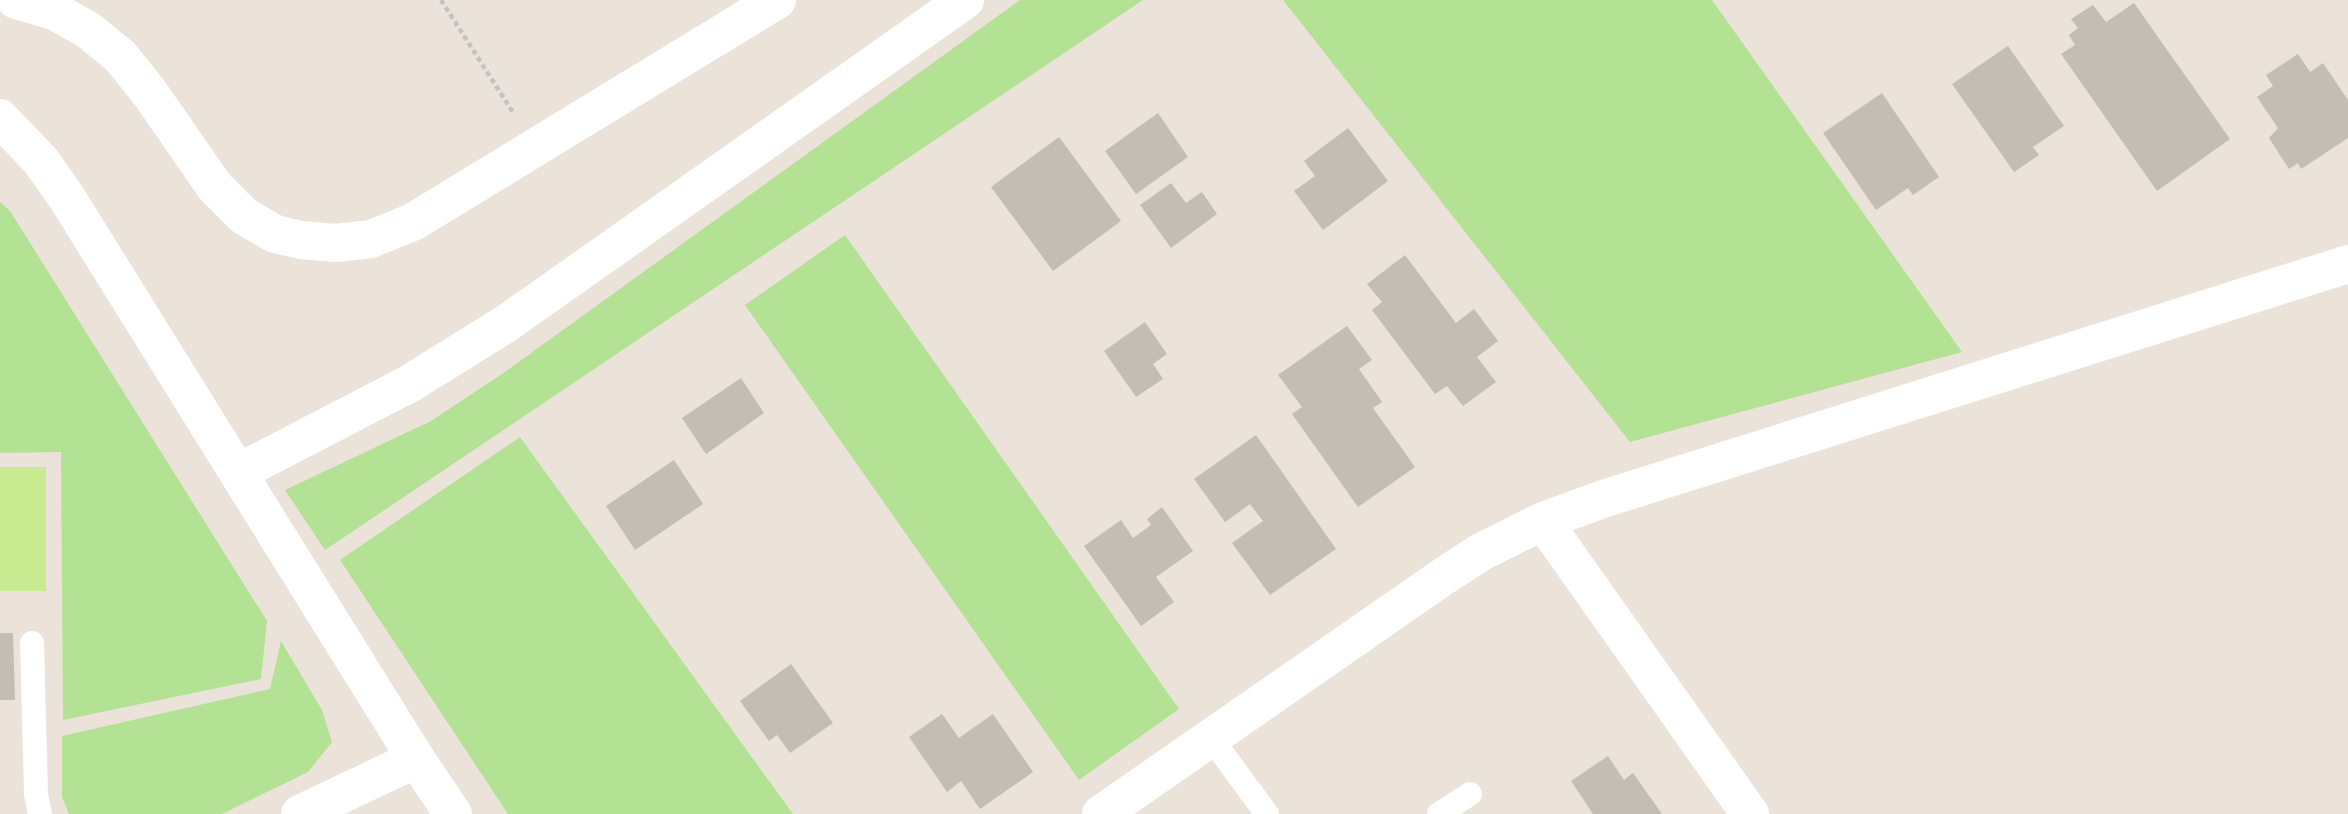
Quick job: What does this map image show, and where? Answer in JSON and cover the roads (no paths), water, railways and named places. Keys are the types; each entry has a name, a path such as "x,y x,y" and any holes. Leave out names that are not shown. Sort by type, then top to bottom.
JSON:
{"street":[{"path":"16,0 54,10 88,30 120,56 149,92 215,187 244,216 275,234 301,240 336,243 370,239 413,222 777,0"},
{"path":"239,472 409,384 507,323 965,0"},
{"path":"0,118 41,161 67,198 416,759 453,814"},
{"path":"1101,814 1444,576 1543,521 1603,499 2348,264"},
{"path":"1543,521 1750,814"},
{"path":"300,814 416,759"}],"lane":[{"path":"32,643 36,794 40,814"},
{"path":"1211,738 1266,814"},
{"path":"1439,814 1470,794"}]}
